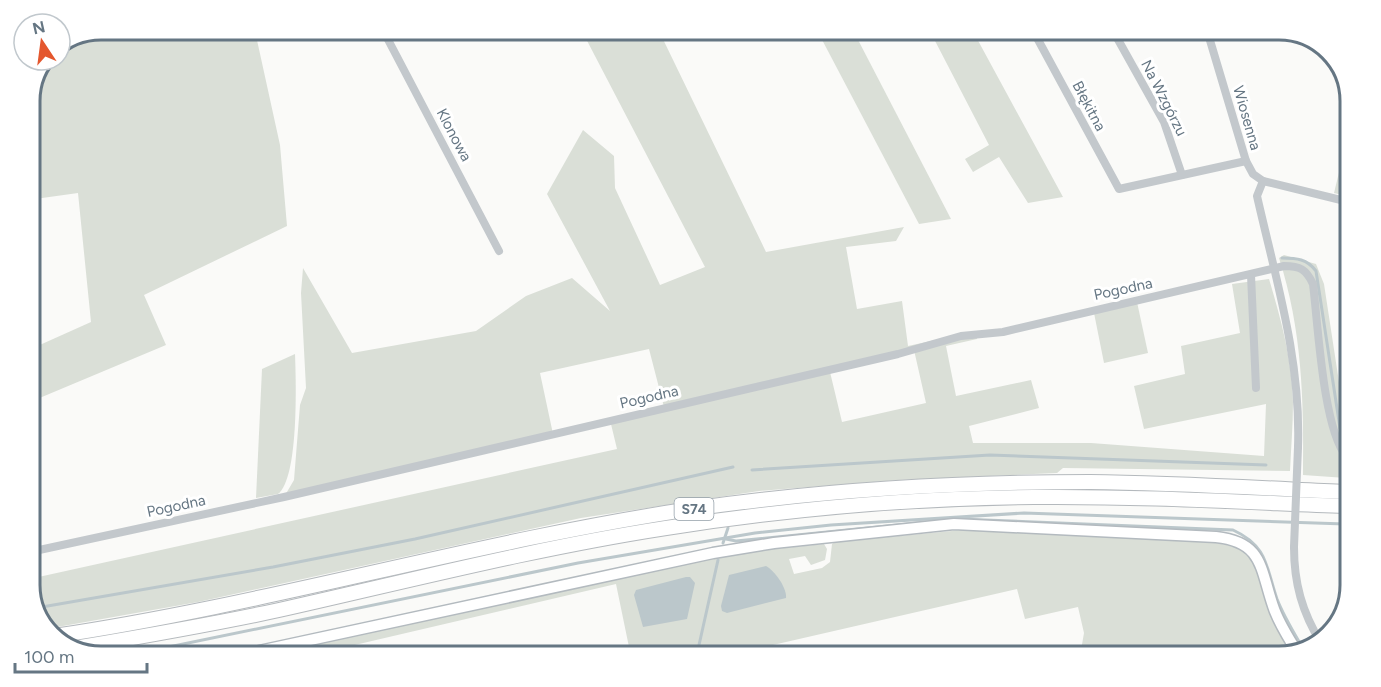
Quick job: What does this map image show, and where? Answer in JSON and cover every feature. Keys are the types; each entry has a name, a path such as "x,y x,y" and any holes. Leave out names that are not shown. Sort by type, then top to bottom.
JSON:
{"highway":[{"name":"S74","path":"65,634 217,608 582,527 785,498 890,488 1030,483 1142,483 1340,492"},
{"name":"S74","path":"90,645 277,610 569,545 667,528 789,512 912,502 1033,497 1143,498 1340,507"}],"street":[{"name":"Klonowa","path":"388,40 499,251"},
{"name":"Błękitna","path":"1038,40 1119,189 1182,175"},
{"name":"Na Wzgórzu","path":"1118,40 1164,122 1182,175"},
{"name":"Wiosenna","path":"1210,40 1246,161 1253,174 1263,181"},
{"path":"1182,175 1246,161"},
{"path":"1316,634 1302,604 1294,567 1298,399 1294,358 1257,196 1263,181 1340,200"},
{"name":"Pogodna","path":"41,550 295,494 898,354 961,336 1003,332 1297,266 1308,274 1313,284 1329,411 1334,435 1340,446"},
{"path":"1251,275 1256,388"},
{"path":"282,646 713,553 774,543 969,524 1216,537 1238,541 1252,550 1258,559 1276,615 1293,645"}],"shaded area":[{"path":"101,40 257,40 280,145 287,226 144,295 166,345 41,397 41,344 91,322 78,193 41,198 41,97 48,72 72,72 72,49"},
{"path":"587,40 663,40 766,252 904,227 896,241 846,247 857,309 902,301 908,346 976,331 977,339 946,346 956,396 1031,380 1039,408 969,426 973,443 1091,443 1264,456 1266,404 1144,429 1134,386 1185,374 1181,346 1240,333 1232,284 1269,279 1282,324 1291,371 1293,402 1290,471 1063,468 1057,473 899,480 759,491 581,518 198,602 57,627 47,613 42,598 41,576 617,449 610,420 830,372 842,422 926,403 914,350 664,407 649,349 540,373 553,434 284,497 294,480 300,405 306,388 301,293 303,268 352,353 476,331 526,296 572,278 610,311 547,194 583,130 614,156 615,188 660,285 705,267"},
{"path":"822,40 858,40 951,219 919,224"},
{"path":"935,40 978,40 1063,197 1028,203 999,157 973,172 965,159 989,145"},
{"path":"1340,168 1340,194 1334,193"},
{"path":"1284,255 1316,264 1324,284 1340,389 1340,478 1303,475 1300,365 1293,311 1279,258"},
{"path":"1137,302 1148,353 1104,363 1094,313"},
{"path":"295,354 295,428 290,469 285,484 278,494 256,498 262,369"},
{"path":"973,529 1161,538 1229,546 1244,551 1255,566 1272,618 1288,646 1082,646 1084,633 1078,607 1025,619 1017,589 769,646 629,646 616,584 350,646 305,646 733,553 824,544 827,549 825,560 811,565 805,556 789,559 794,574 822,568 830,562 832,544"},
{"path":"766,566 780,580 785,589 786,598 727,613 722,611 721,606 729,575"},
{"path":"690,577 695,583 687,619 643,627 634,595 636,590"}],"waterway":[{"path":"1282,258 1301,260 1316,271 1340,428"},
{"path":"752,470 990,455 1266,465"},
{"path":"45,607 273,567 415,539 733,467"},
{"path":"173,646 578,563 755,533 831,525 1024,513 1340,524"},
{"path":"959,519 1233,530 1253,543 1264,558 1277,599 1300,643"},
{"path":"726,539 736,541 937,521"},
{"path":"723,543 728,528"},
{"path":"699,646 718,560"}]}
